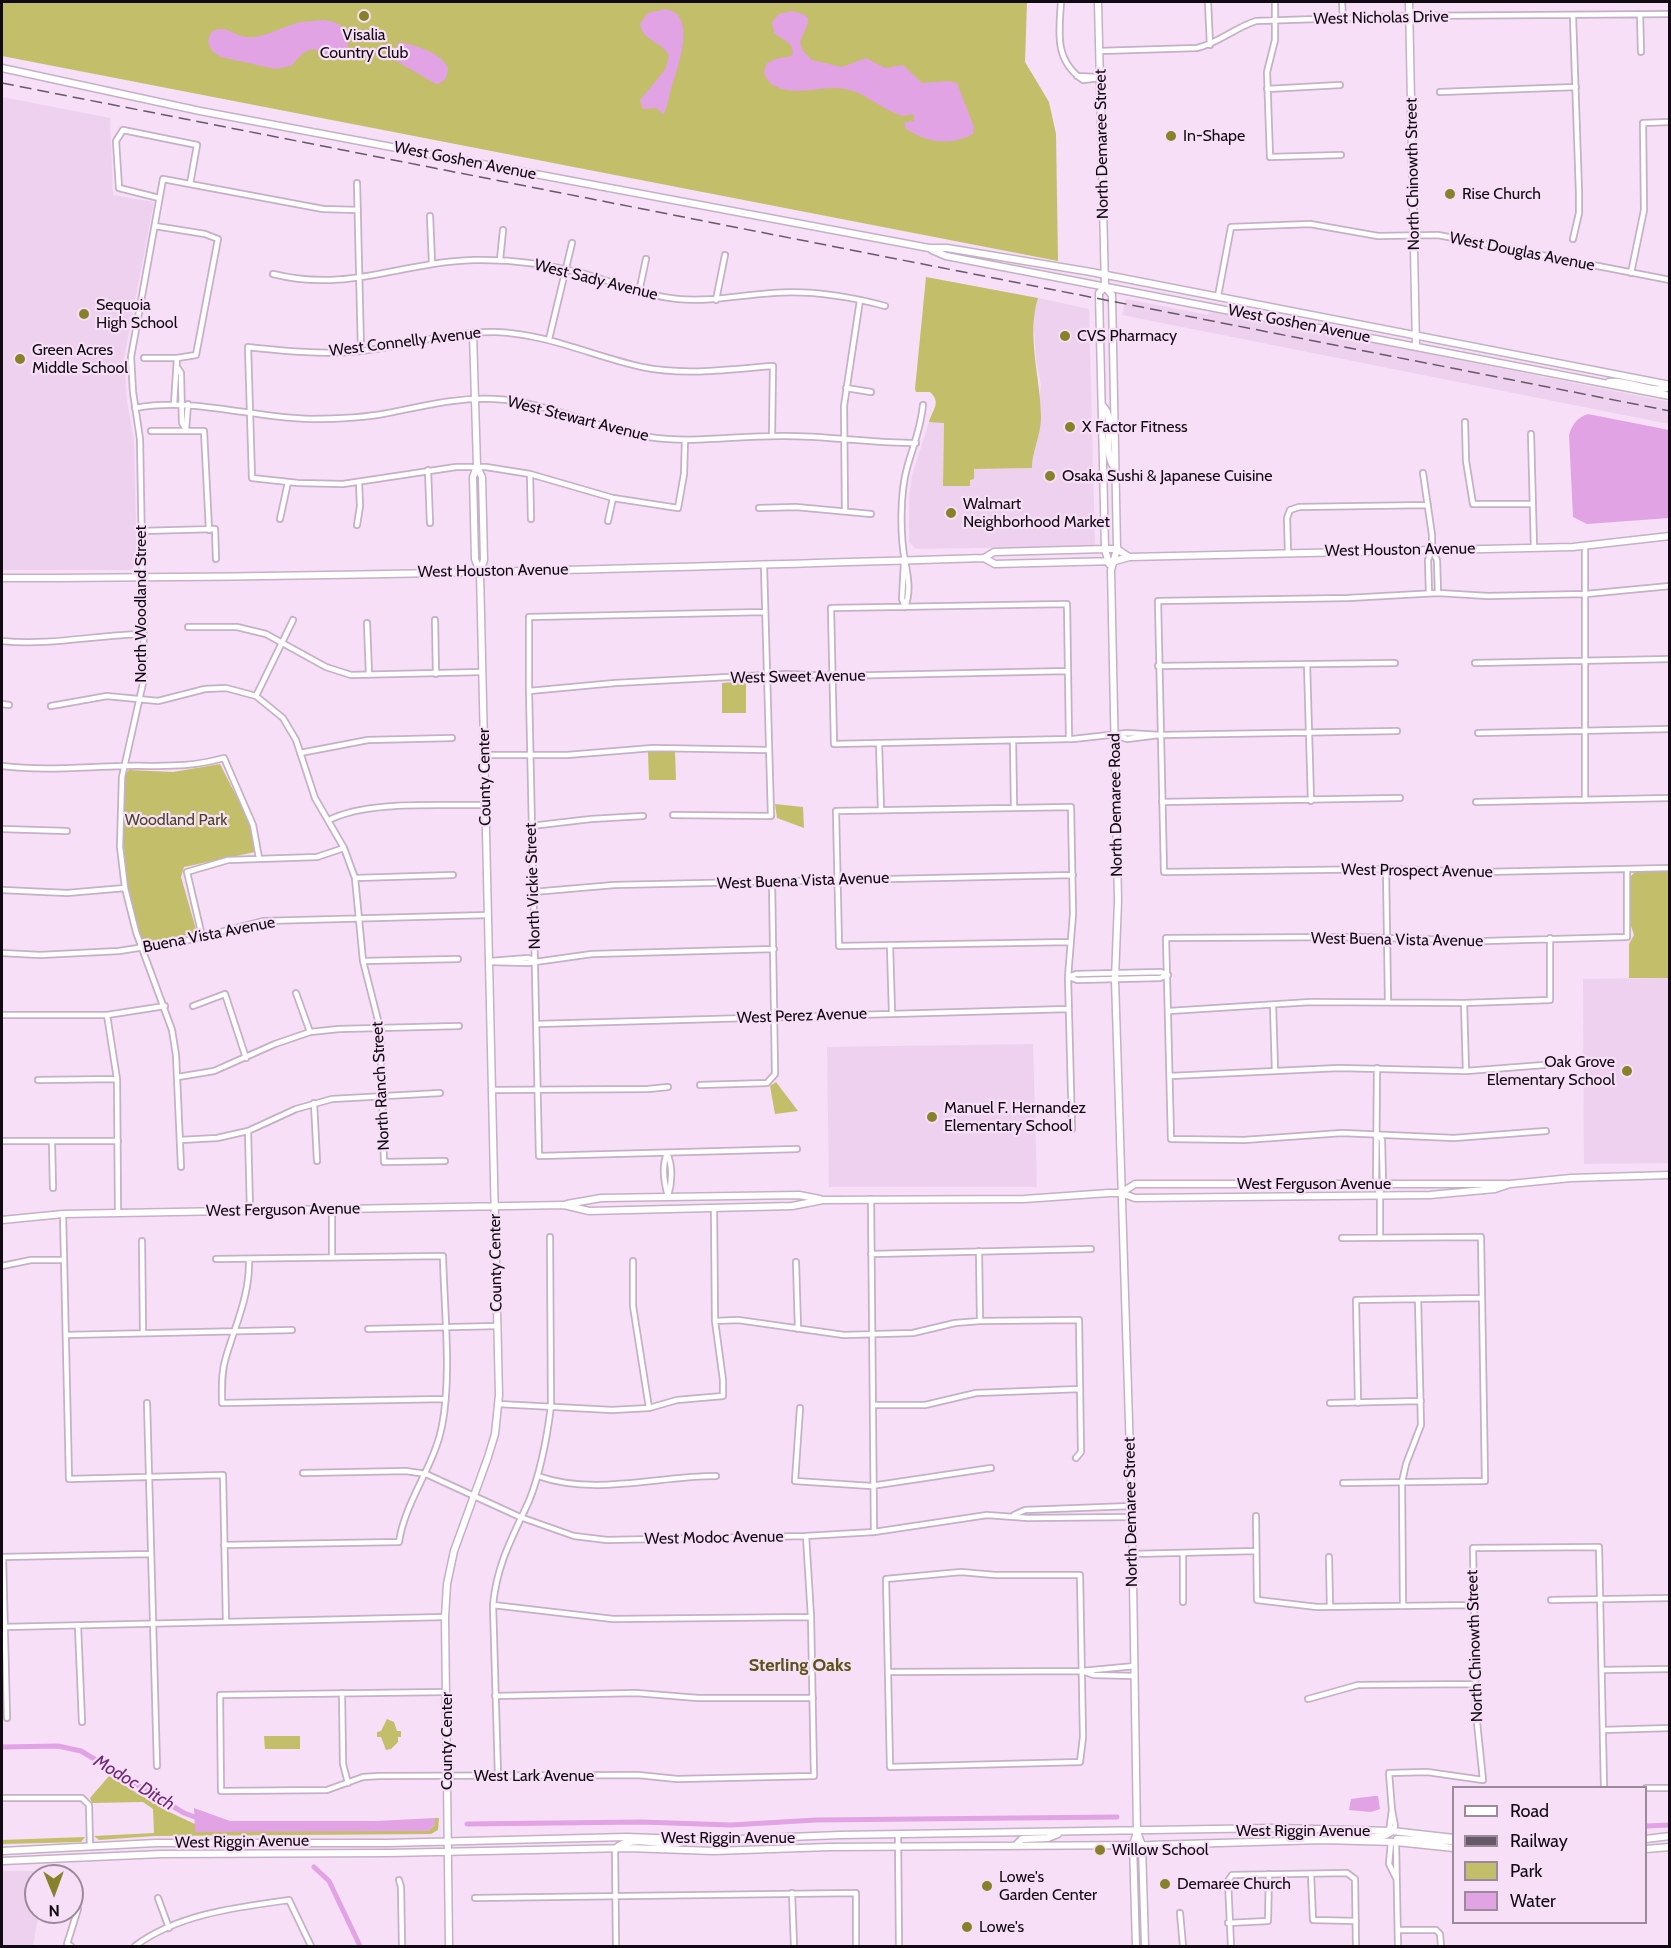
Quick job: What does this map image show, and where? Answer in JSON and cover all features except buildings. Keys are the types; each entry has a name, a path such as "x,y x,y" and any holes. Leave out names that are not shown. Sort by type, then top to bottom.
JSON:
{"main road":[{"name":"North Demaree Street","path":"1098,2 1105,287 1112,296 1115,417"},
{"name":"North Chinowth Street","path":"1409,2 1418,336 1416,347"},
{"name":"West Goshen Avenue","path":"2,68 200,111 929,248 947,248 1218,296 1670,386"},
{"name":"West Goshen Avenue","path":"929,248 946,256 1670,396"},
{"name":"North Demaree Street","path":"1105,287 1099,293 1106,549 1107,561 1111,570"},
{"name":"County Center","path":"449,1947 445,1617 447,1584 454,1551 495,1434 498,1404 489,915 480,572 475,559 473,477 477,466 472,333"},
{"path":"1606,384 1612,381 1655,389 1670,386"},
{"path":"1103,406 1108,413 1108,456 1114,467"},
{"name":"North Demaree Road","path":"1115,417 1117,549 1111,570 1118,901 1115,976 1121,1193"},
{"name":"West Houston Avenue","path":"984,558 995,564 1115,561 1129,557 1288,552 1534,548 1585,546 1670,536"},
{"path":"1117,549 1129,557"},
{"name":"West Houston Avenue","path":"2,578 142,578 764,566 984,558 994,552 1117,549"},
{"name":"West Ferguson Avenue","path":"1121,1193 1135,1184 1493,1182 1510,1184 1587,1177 1670,1175"},
{"name":"West Ferguson Avenue","path":"564,1205 589,1211 792,1206 823,1200 1006,1200 1121,1193 1135,1198 1380,1196 1462,1193 1495,1189 1510,1184"},
{"name":"North Demaree Street","path":"1121,1193 1132,1517 1137,1832 1133,1845 1137,1945"},
{"name":"West Ferguson Avenue","path":"2,1220 63,1214 564,1205 587,1199 668,1196 799,1195 823,1200"},
{"name":"West Riggin Avenue","path":"2,1851 162,1842 393,1843 632,1837 689,1840 1275,1828 1390,1831 1452,1839"},
{"path":"1323,1840 1338,1835 1384,1836 1390,1831"},
{"name":"North Demaree Street","path":"1137,1832 1142,1845 1145,1947"},
{"path":"1015,1846 1022,1839 1048,1838 1063,1833"},
{"path":"1647,1839 1670,1836"},
{"path":"1393,1842 1404,1839 1452,1839"},
{"path":"615,1848 624,1843 675,1845 689,1840"},
{"name":"West Riggin Avenue","path":"2,1861 156,1854 615,1848 714,1851 1323,1840 1393,1842 1452,1848"},
{"path":"1647,1850 1670,1847"}],"street":[{"path":"1061,2 1059,47 1065,62 1077,76 1100,78"},
{"path":"1208,2 1209,45"},
{"path":"1275,2 1276,20 1267,89 1270,157 1341,155"},
{"path":"1342,2 1343,18"},
{"name":"West Nicholas Drive","path":"1099,51 1197,48 1209,45 1240,26 1256,21 1409,16 1670,14"},
{"path":"1640,15 1641,52"},
{"path":"1573,16 1579,203 1574,239"},
{"path":"1267,89 1340,86"},
{"path":"1440,92 1576,87"},
{"path":"1631,273 1644,210 1642,123 1670,122"},
{"path":"159,198 119,188 116,141 123,130 197,145 190,184 323,209 357,210"},
{"name":"North Woodland Street","path":"181,1167 178,1077 172,1030 165,1006 141,948 125,888 119,833 124,766 143,683 140,439 131,366 133,341 163,179 190,184"},
{"path":"357,183 361,351"},
{"path":"430,216 432,263"},
{"name":"West Douglas Avenue","path":"1218,296 1231,227 1310,224 1378,236 1438,235 1670,280"},
{"path":"144,358 177,358 196,355 218,239 205,234 155,226"},
{"path":"500,260 503,230"},
{"path":"549,339 572,243"},
{"path":"716,300 725,255"},
{"path":"639,292 646,259"},
{"name":"West Sady Avenue","path":"273,274 310,281 360,279 432,263 500,260 567,269 639,292 678,299 716,300 791,292 860,300 885,306"},
{"path":"845,512 846,388 860,300"},
{"name":"West Connelly Avenue","path":"249,412 248,347 300,353 361,351 442,334 496,332 549,339 614,360 672,372 773,366 772,436"},
{"path":"174,404 174,370 177,367 177,358"},
{"path":"177,367 181,373 186,430"},
{"path":"846,388 871,392"},
{"name":"West Stewart Avenue","path":"135,408 188,404 299,419 340,419 387,413 447,400 475,399 517,402 609,429 651,437 685,440 772,436 916,443"},
{"path":"185,418 188,404"},
{"path":"905,607 908,599 908,572 904,561 903,492 923,405"},
{"path":"249,412 252,478 288,482 359,482 477,466 530,474 613,498 678,508 684,474 685,440"},
{"path":"1465,422 1466,461 1473,504 1533,504"},
{"path":"151,431 199,429 206,435 209,530"},
{"path":"1531,434 1534,548"},
{"path":"428,471 429,523"},
{"path":"1423,473 1432,550 1437,560 1438,593"},
{"path":"530,474 531,519"},
{"path":"280,519 288,482"},
{"path":"357,525 359,482"},
{"path":"608,521 613,498"},
{"path":"1288,552 1287,518 1290,510 1299,507 1428,504"},
{"path":"759,508 796,507 871,514"},
{"path":"141,531 215,530 216,559"},
{"path":"1585,546 1585,800"},
{"path":"1429,593 1428,560 1432,550"},
{"path":"673,815 771,816 764,566"},
{"path":"1400,798 1162,802 1158,601 1348,598 1429,593 1488,596 1586,594 1670,586"},
{"path":"1069,739 1067,604 831,608 834,744 1069,739 1127,732 1161,735 1397,731"},
{"name":"North Vickie Street","path":"667,1153 539,1156 528,691 529,617 765,612"},
{"path":"51,706 107,696 139,700 166,700 214,688 234,689 256,696 293,620"},
{"path":"435,620 436,674"},
{"path":"367,622 369,675"},
{"path":"188,627 237,627 266,634 334,671 369,675 482,672"},
{"path":"2,640 34,643 100,635 144,634"},
{"path":"1475,663 1670,659"},
{"path":"1158,666 1395,663"},
{"path":"1307,664 1311,801"},
{"name":"West Sweet Avenue","path":"528,691 625,682 766,675 833,676 1068,671"},
{"name":"North Ranch Street","path":"256,696 274,708 291,729 310,787 344,848 355,878 363,961 380,1028 384,1162 446,1161"},
{"path":"2,704 9,705"},
{"path":"1478,733 1670,729"},
{"path":"300,753 359,741 452,738"},
{"path":"1013,741 1014,807"},
{"path":"879,743 881,810"},
{"path":"484,755 530,753 567,755 660,747 768,750"},
{"path":"2,766 49,770 124,766 177,767 224,758 253,825 259,858"},
{"path":"1476,802 1670,798"},
{"name":"West Prospect Avenue","path":"1162,802 1164,872 1386,868 1483,872 1670,868"},
{"path":"328,820 344,812 365,808 486,805"},
{"path":"1071,942 839,946 836,811 1071,807 1073,874 1071,942 1068,977 1068,1009 1072,1129"},
{"path":"531,826 643,816"},
{"path":"2,828 67,831"},
{"path":"202,936 187,872 228,860 317,856 344,848"},
{"path":"1386,868 1388,1001"},
{"name":"West Buena Vista Avenue","path":"1168,975 1166,938 1387,938 1486,941 1627,937 1627,869"},
{"path":"355,878 453,874"},
{"name":"West Buena Vista Avenue","path":"533,892 614,885 1073,874"},
{"path":"700,1085 762,1083 772,1079 776,1071 773,1018 772,882"},
{"path":"2,890 67,893 125,888"},
{"name":"Buena Vista Avenue","path":"2,953 71,955 141,948 263,921 489,915"},
{"path":"1168,1011 1388,1001 1464,1003 1550,1000 1550,938"},
{"path":"890,945 892,1013"},
{"path":"490,962 500,958 535,960 609,953 774,949"},
{"path":"363,961 458,959"},
{"path":"1068,977 1077,974 1115,976 1161,972 1168,975 1171,1139 1245,1140 1342,1133 1454,1138 1546,1131"},
{"path":"296,993 310,1032"},
{"path":"193,1006 225,994 246,1058"},
{"path":"1464,1003 1466,1071"},
{"path":"1273,1005 1275,1071"},
{"path":"2,1015 107,1015 165,1006"},
{"name":"West Perez Avenue","path":"537,1024 1068,1009"},
{"path":"107,1015 117,1079 118,1213"},
{"path":"178,1077 214,1071 274,1044 310,1032 459,1026"},
{"path":"1170,1076 1377,1068 1466,1071 1544,1065"},
{"path":"1377,1068 1378,1134 1382,1140 1379,1184 1380,1238"},
{"path":"38,1080 117,1079"},
{"path":"493,1090 668,1087"},
{"path":"180,1140 217,1138 248,1131 314,1103 382,1095 440,1093"},
{"path":"314,1103 317,1161"},
{"path":"248,1131 250,1210"},
{"path":"2,1141 52,1143 118,1141"},
{"path":"52,1143 53,1188"},
{"path":"668,1196 671,1187 670,1160 667,1153 797,1149"},
{"path":"871,1199 874,1405 871,1486 874,1532"},
{"path":"498,1404 612,1410 649,1408 678,1400 723,1396 715,1321 714,1208"},
{"path":"332,1209 333,1257"},
{"path":"63,1214 69,1479 223,1475 226,1622"},
{"path":"1342,1238 1481,1237 1485,1481 1344,1483"},
{"path":"498,1776 493,1605 496,1578 505,1550 537,1476 550,1406 550,1238"},
{"path":"142,1241 143,1333"},
{"path":"872,1254 1091,1249"},
{"path":"979,1251 980,1321"},
{"path":"216,1259 443,1256 445,1399 435,1453 412,1499 399,1542 224,1545"},
{"path":"249,1259 250,1280 236,1331 225,1358 222,1403 445,1399"},
{"path":"2,1266 31,1260 63,1260"},
{"path":"633,1261 633,1306 649,1408"},
{"path":"796,1262 798,1329"},
{"path":"1358,1403 1356,1300 1482,1298"},
{"path":"1403,1606 1402,1482 1406,1464 1419,1434 1421,1401 1418,1299"},
{"path":"715,1321 738,1320 844,1335 873,1335 913,1333 955,1323 980,1321 1079,1320 1081,1452 1077,1458"},
{"path":"368,1329 497,1326"},
{"path":"66,1335 292,1330"},
{"path":"874,1405 925,1405 976,1393 1080,1389"},
{"path":"1330,1403 1421,1401"},
{"path":"147,1403 157,1766"},
{"path":"800,1408 795,1481 871,1486 991,1468"},
{"path":"303,1473 406,1471 426,1474"},
{"name":"West Modoc Avenue","path":"426,1474 520,1517 574,1536 607,1540 806,1536 874,1532 963,1518 1014,1515 1028,1518 1132,1517"},
{"path":"537,1476 557,1483 581,1485 716,1476"},
{"name":"West Modoc Avenue","path":"1014,1515 1025,1510 1131,1506"},
{"path":"1256,1516 1257,1600 1330,1607 1474,1605"},
{"path":"495,1696 636,1694 698,1698 813,1698 806,1536"},
{"name":"North Chinowth Street","path":"1390,1831 1395,1815 1392,1810 1389,1773 1432,1773 1483,1780 1475,1684 1473,1548 1599,1547 1600,1599"},
{"path":"1132,1554 1256,1551"},
{"path":"1183,1553 1184,1602"},
{"path":"7,1718 2,1557 150,1554"},
{"path":"1329,1557 1330,1607"},
{"path":"961,1572 995,1575 1080,1575 1083,1737 1080,1762 890,1767 888,1672 886,1579 961,1572"},
{"path":"1551,1600 1670,1598"},
{"path":"1600,1599 1604,1786"},
{"path":"493,1605 613,1619 811,1617"},
{"path":"4,1627 445,1617"},
{"path":"78,1626 82,1722"},
{"path":"888,1672 1082,1671 1135,1666"},
{"path":"1602,1670 1670,1669"},
{"path":"1082,1671 1094,1675 1135,1676"},
{"path":"1308,1699 1358,1685 1475,1684"},
{"path":"348,1783 343,1764 342,1693 446,1692"},
{"name":"West Lark Avenue","path":"342,1693 220,1695 221,1791 327,1790 370,1776 638,1775 677,1779 814,1776 813,1698"},
{"path":"1603,1730 1670,1728"},
{"path":"1647,1788 1670,1788"},
{"path":"2,1798 76,1797 86,1801 90,1847"},
{"path":"898,1835 899,1947"},
{"path":"1393,1842 1398,1947"},
{"path":"1393,1842 1389,1864 1396,1878"},
{"path":"615,1848 616,1947"},
{"path":"1389,1864 1395,1864"},
{"path":"1228,1923 1268,1920 1269,1874"},
{"path":"1311,1874 1313,1920 1356,1921"},
{"path":"1231,1947 1228,1923 1230,1876 1311,1874 1353,1875 1356,1947"},
{"path":"399,1880 402,1947"},
{"path":"792,1893 794,1947"},
{"path":"475,1898 856,1893 856,1947"},
{"path":"158,1898 170,1928"},
{"path":"135,1947 170,1928 227,1910 290,1900 311,1947"},
{"path":"1180,1913 1183,1947"},
{"path":"69,1945 74,1924"},
{"path":"1398,1930 1439,1932 1441,1947"}],"shaded area":[{"name":"Sequoia High School","path":"2,97 110,118 113,195 154,202 124,358 127,401 134,441 137,563 131,570 2,570"},
{"path":"1038,298 1089,309 1095,546 916,549 909,542 909,498 912,475 929,422 944,422 943,486 974,479 974,469 1032,468 1041,385 1036,359 1033,314"},
{"path":"1126,299 1208,315 1209,312 1259,320 1669,402 1669,424 1122,315"},
{"name":"Oak Grove Elementary School","path":"1669,978 1669,1163 1584,1164 1583,979"},
{"name":"Manuel F. Hernandez Elementary School","path":"1033,1044 1037,1187 829,1187 827,1047"},
{"path":"2,1871 24,1871 24,1924 37,1924 33,1946 2,1946"}],"green space":[{"name":"Visalia Country Club","path":"2,2 1027,2 1025,62 1049,102 1056,134 1058,261 2,56"},
{"path":"926,277 1038,298 1033,327 1041,418 1032,468 974,469 974,479 970,480 970,486 943,486 944,423 929,422 936,403 934,396 930,392 916,392 915,389"},
{"path":"746,681 746,713 722,713 722,683"},
{"path":"675,751 676,780 649,780 648,752"},
{"name":"Woodland Park","path":"220,764 250,823 255,852 184,867 181,877 197,933 146,943 138,930 128,888 124,837 125,774 129,770 173,772"},
{"path":"775,804 803,807 804,828 777,818"},
{"path":"1669,871 1669,978 1629,978 1629,944 1634,935 1631,926 1631,876 1635,872"},
{"path":"776,1082 798,1111 775,1114 770,1086"},
{"path":"387,1719 394,1722 397,1731 401,1731 401,1737 398,1737 398,1742 391,1749 386,1750 381,1737 377,1737 377,1732 381,1731"},
{"path":"264,1736 300,1736 300,1749 265,1749"},
{"path":"109,1776 165,1810 197,1825 195,1831 428,1831 435,1825 435,1818 439,1818 438,1830 431,1834 154,1836 99,1840 94,1836 154,1833 153,1809 143,1802 92,1803 90,1798"},
{"path":"85,1837 81,1842 2,1844 2,1840"}],"water":[{"path":"666,9 676,14 682,22 684,33 680,60 663,115 657,108 643,109 640,100 665,70 669,56 662,47 648,38 640,24 648,13"},
{"path":"792,11 808,18 800,42 803,51 812,60 842,67 866,58 885,68 903,65 922,83 948,81 957,83 974,127 973,134 956,140 930,140 905,128 905,122 914,121 914,115 902,116 852,91 826,88 799,91 771,84 764,74 766,64 775,59 792,56 793,52 788,42 774,33 772,22 779,14"},
{"path":"325,20 338,24 346,31 348,47 345,54 335,57 313,49 303,53 291,66 275,69 221,57 212,51 208,42 211,32 221,29 252,37 265,35 297,23"},
{"path":"399,42 420,47 445,62 448,68 444,81 436,84 392,57"},
{"path":"1588,414 1669,430 1669,518 1587,524 1573,517 1569,435 1576,422"},
{"path":"1378,1796 1380,1809 1371,1812 1349,1810 1351,1799"},
{"path":"194,1808 230,1821 376,1821 435,1818 435,1825 428,1831 195,1832"}],"waterway":[{"name":"Modoc Ditch","path":"2,1747 58,1746 81,1751 184,1813 200,1819"},
{"path":"467,1824 641,1822 731,1825 816,1820 1117,1817"},
{"path":"1647,1826 1670,1825"},
{"path":"314,1867 329,1881 360,1946"}],"railway":[{"path":"2,83 1670,411"}],"place":[{"name":"Visalia Country Club","path":"364,16"},
{"name":"In-Shape","path":"1171,136"},
{"name":"Rise Church","path":"1450,194"},
{"name":"Sequoia High School","path":"84,314"},
{"name":"CVS Pharmacy","path":"1065,336"},
{"name":"Green Acres Middle School","path":"20,359"},
{"name":"X Factor Fitness","path":"1070,427"},
{"name":"Osaka Sushi & Japanese Cuisine","path":"1050,476"},
{"name":"Walmart Neighborhood Market","path":"951,513"},
{"name":"Oak Grove Elementary School","path":"1627,1071"},
{"name":"Manuel F. Hernandez Elementary School","path":"932,1117"},
{"name":"Willow School","path":"1100,1850"},
{"name":"Demaree Church","path":"1165,1884"},
{"name":"Lowe's Garden Center","path":"987,1886"},
{"name":"Lowe's","path":"967,1927"}],"district":[{"name":"Sterling Oaks","path":"800,1666"}]}
